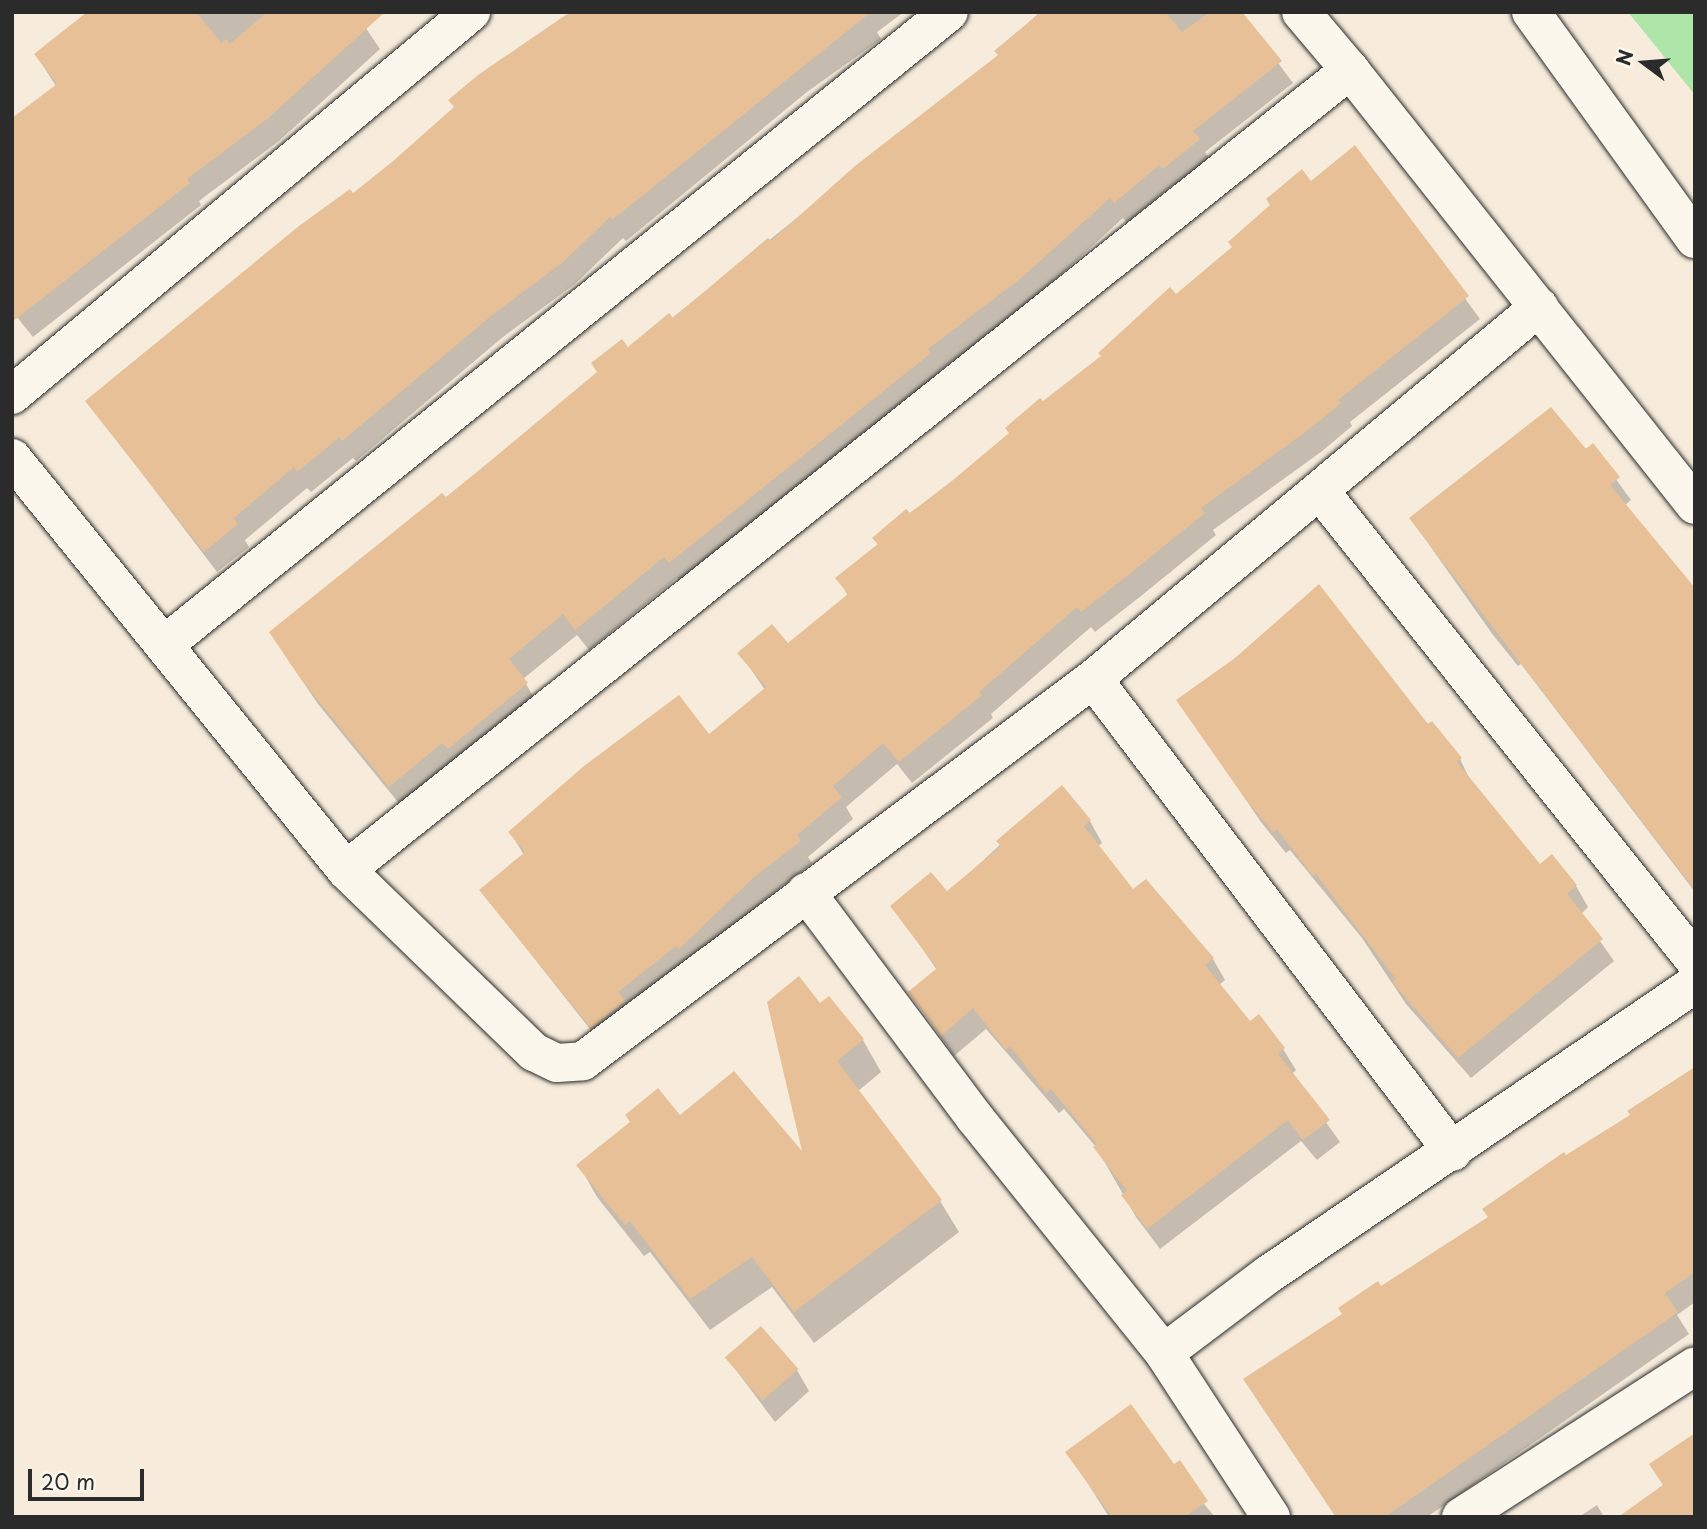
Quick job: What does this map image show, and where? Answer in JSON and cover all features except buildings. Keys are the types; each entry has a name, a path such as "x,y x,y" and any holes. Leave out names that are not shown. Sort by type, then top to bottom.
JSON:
{"street":[{"path":"164,645 950,12"},
{"path":"1301,12 1695,505"},
{"path":"1531,12 1695,239"},
{"path":"12,395 455,17"},
{"path":"346,870 1350,70"},
{"path":"12,458 346,870 534,1052 557,1063 583,1061 1093,680 1539,307"},
{"path":"1320,491 1695,961"},
{"path":"1093,680 1453,1152"},
{"path":"806,892 975,1118 1164,1353 1271,1517"},
{"path":"1164,1353 1269,1274 1453,1152 1695,984"},
{"path":"1461,1517 1695,1366"}],"green space":[{"path":"1628,12 1695,12 1695,95"}]}
